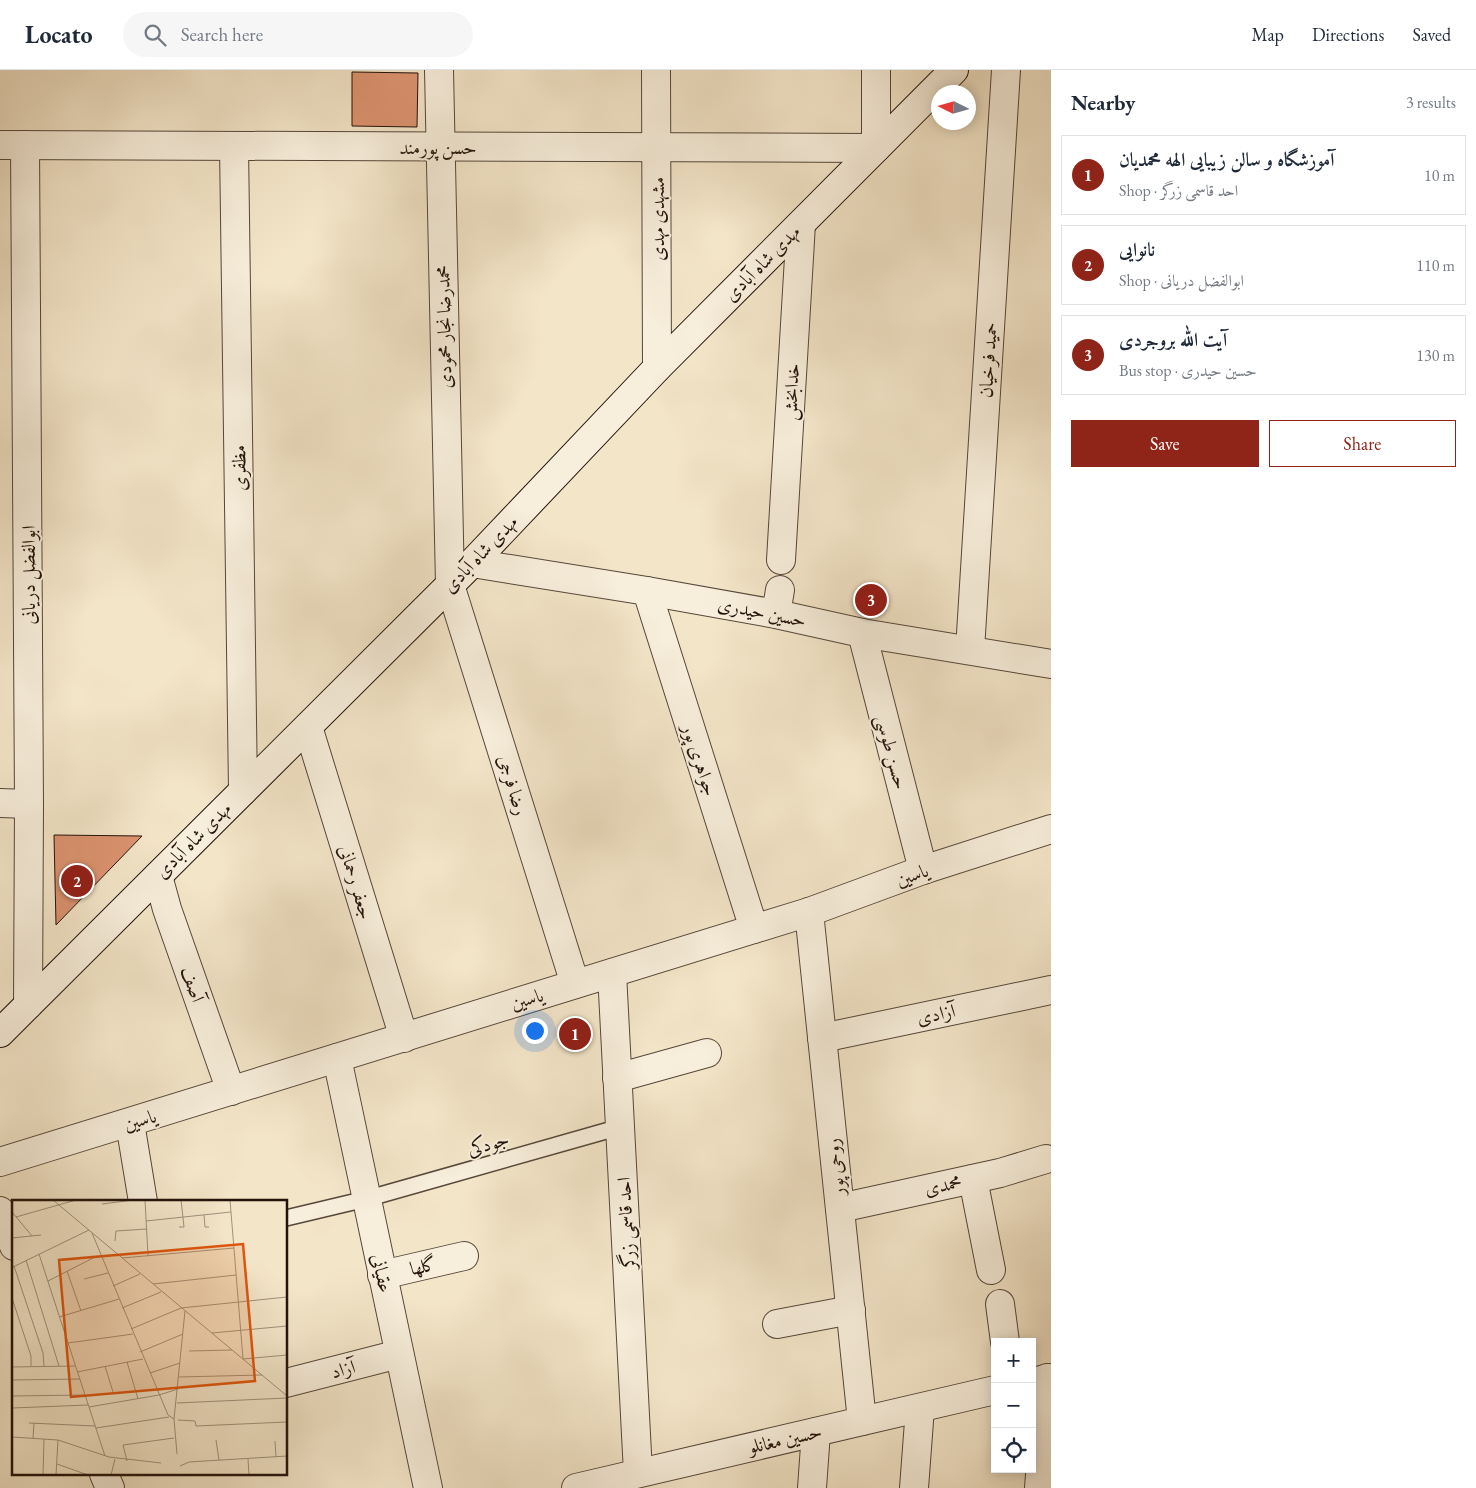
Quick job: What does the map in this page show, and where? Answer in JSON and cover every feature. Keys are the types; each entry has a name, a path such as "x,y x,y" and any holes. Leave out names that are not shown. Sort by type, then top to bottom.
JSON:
{"street":[{"name":"محمدرضا نجار محمودی","path":"439,70 450,585"},
{"name":"مشهدی مهدی","path":"656,70 657,368"},
{"path":"876,70 876,148"},
{"name":"مهدی شاه آبادی","path":"0,1033 472,563 657,368 954,70"},
{"name":"حمید فرخیان","path":"970,650 1006,70"},
{"name":"حسن پورمند","path":"12,145 876,148"},
{"name":"ابوالفضل دریانی","path":"12,145 29,804 28,1005"},
{"name":"مظفری","path":"234,146 243,791"},
{"name":"خدابخش","path":"781,560 801,224"},
{"name":"حسین حیدری","path":"472,563 647,591 778,602 862,633 1051,664"},
{"name":"رضا فرجی","path":"450,585 575,984"},
{"name":"جواهری پور","path":"647,591 754,929"},
{"name":"حسن طوسی","path":"862,633 923,870"},
{"name":"جعفر رحمانی","path":"308,727 404,1038"},
{"path":"0,803 29,804"},
{"name":"یاسین","path":"0,1162 808,912 923,870 1051,829"},
{"name":"آصف","path":"158,876 167,909 231,1091"},
{"name":"روحی پور","path":"808,912 862,1421"},
{"name":"احد قاسمی زرگر","path":"612,973 638,1474"},
{"name":"آزادی","path":"822,1038 1051,990"},
{"path":"617,1078 707,1053"},
{"name":"عقیانی","path":"337,1058 428,1488"},
{"path":"130,1123 143,1200"},
{"name":"محمدی","path":"840,1208 973,1179 1046,1159"},
{"path":"973,1179 991,1270"},
{"path":"0,1211 12,1241"},
{"name":"گلها","path":"382,1275 464,1256"},
{"path":"1000,1304 1004,1338"},
{"path":"777,1324 851,1310"},
{"name":"آزاد","path":"288,1382 400,1354"},
{"path":"1040,1488 1043,1379"},
{"name":"حسین مغانلو","path":"576,1488 991,1391"},
{"path":"914,1488 920,1408"},
{"path":"812,1488 816,1432"},
{"path":"105,1476 110,1488"}],"lane":[{"name":"جودکی","path":"288,1218 366,1199 620,1127"}],"building":[{"path":"352,72 418,73 417,127 352,126"},
{"path":"54,835 142,836 56,925"}],"place":[{"name":"آیت الله بروجردی","path":"871,600"},
{"name":"نانوایی","path":"77,881"},
{"name":"آموزشگاه و سالن زیبایی الهه محمدیان","path":"575,1034"}]}
